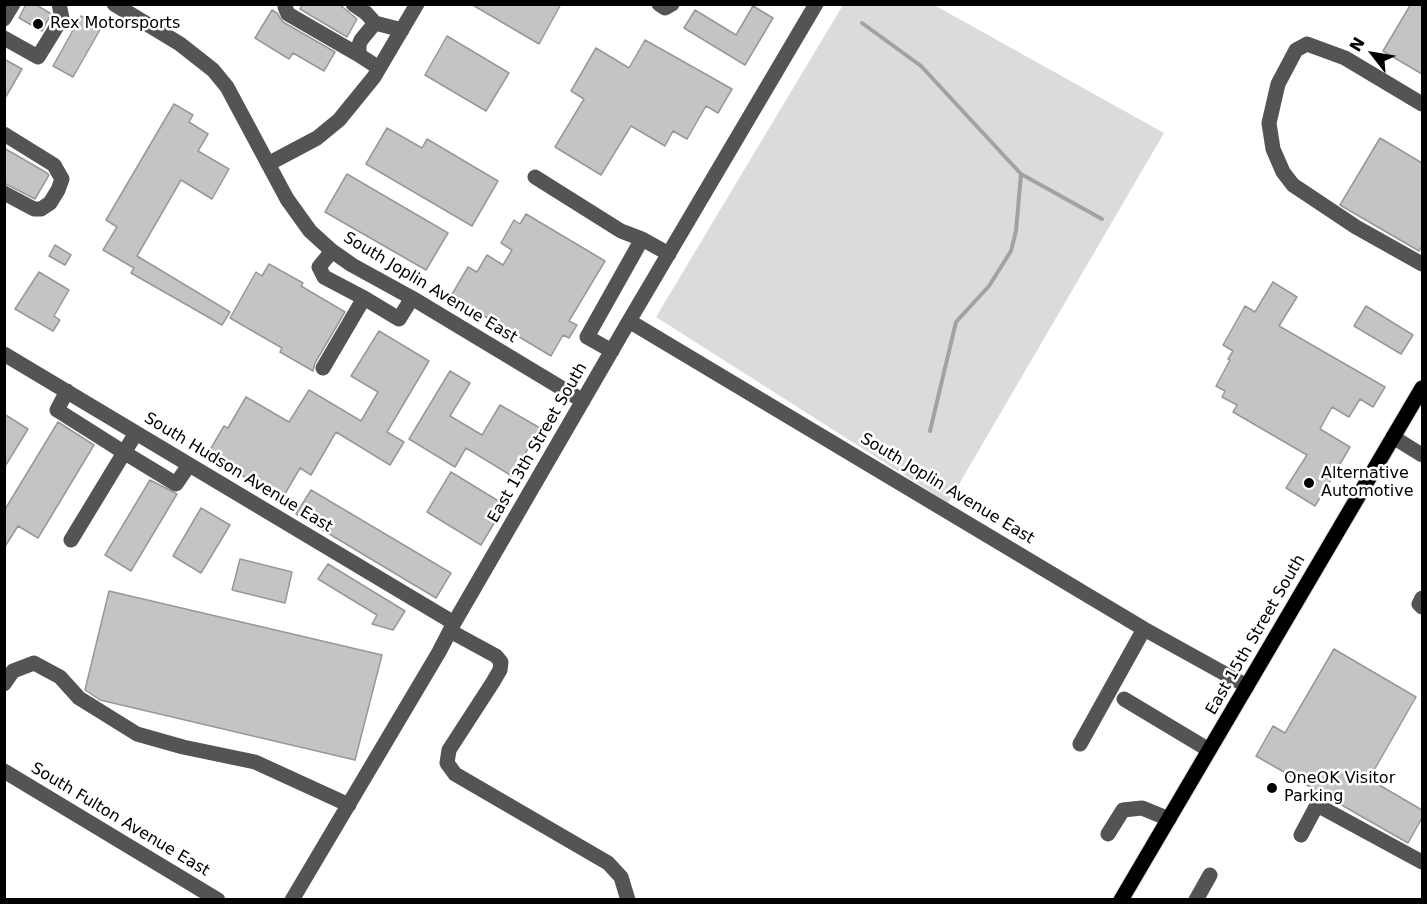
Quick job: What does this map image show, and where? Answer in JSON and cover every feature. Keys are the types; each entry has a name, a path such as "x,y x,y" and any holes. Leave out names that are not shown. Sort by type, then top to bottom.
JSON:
{"main road":[{"name":"East 15th Street South","path":"1121,900 1422,388"}],"street":[{"path":"5,19 14,4"},
{"path":"4,38 38,57 62,18 59,4"},
{"name":"South Joplin Avenue East","path":"114,4 180,44 213,70 227,87 287,199 304,223 332,251 583,401"},
{"path":"286,4 288,14 379,68"},
{"path":"353,4 375,23 402,30"},
{"path":"268,164 317,138 339,120 359,97 379,68 417,4"},
{"path":"659,4 665,8 672,4"},
{"name":"East 13th Street South","path":"292,900 816,4"},
{"path":"359,55 359,45 375,23"},
{"path":"1422,104 1346,58 1307,44 1296,50 1278,84 1269,123 1273,149 1283,172 1293,185 1356,227 1422,264"},
{"path":"4,134 54,165 62,179 50,203 41,209 34,209 4,193"},
{"path":"535,177 621,231 642,239 669,254"},
{"path":"612,351 587,337 642,239"},
{"path":"332,251 319,267 324,277 399,319 412,298"},
{"path":"323,368 364,298"},
{"name":"South Joplin Avenue East","path":"629,321 1144,629 1247,686"},
{"name":"South Hudson Avenue East","path":"4,354 189,465 496,656 501,662 493,682 449,750 447,763 455,774 608,863 621,877 628,900"},
{"path":"67,391 57,410 176,484 189,465"},
{"path":"71,540 136,433"},
{"path":"1394,437 1422,455"},
{"path":"1080,744 1144,629"},
{"path":"8,679 34,663 60,677 79,698 137,734 183,747 255,762 349,806"},
{"path":"1124,699 1209,750"},
{"name":"South Fulton Avenue East","path":"4,771 218,900"},
{"path":"1301,835 1317,805 1422,862"},
{"path":"1108,834 1123,810 1142,808 1169,819"},
{"path":"1196,900 1210,875"}],"shaded area":[{"path":"843,5 934,5 1164,133 948,503 656,317"}],"building":[{"name":"Rex Motorsports","path":"26,4 35,4 51,14 42,31 19,18"},
{"path":"303,4 339,4 357,19 347,37 300,9"},
{"path":"471,4 561,4 539,44"},
{"path":"1411,4 1422,4 1422,74 1383,51"},
{"path":"753,6 773,18 745,65 684,28 695,10 736,35"},
{"path":"272,10 283,22 335,52 324,71 293,53 289,59 255,38"},
{"path":"81,16 101,28 73,77 53,66"},
{"path":"447,36 509,73 486,111 425,75"},
{"path":"645,40 732,89 718,113 706,106 687,139 673,131 665,146 631,126 601,175 555,147 584,99 571,91 596,48 629,68"},
{"path":"4,59 22,69 4,100"},
{"path":"174,104 193,115 189,122 208,134 198,151 229,169 212,199 181,180 137,256 230,312 222,325 131,273 134,268 103,250 117,227 106,220"},
{"path":"387,128 422,148 427,139 498,181 472,226 366,164"},
{"path":"1380,138 1422,163 1422,246 1419,251 1340,205"},
{"path":"4,148 49,175 35,199 4,183"},
{"path":"347,174 448,233 426,270 325,212"},
{"path":"526,214 605,261 569,321 577,325 569,338 563,335 551,356 451,296 468,267 477,272 487,255 503,265 512,250 501,243 514,220 520,224"},
{"path":"55,245 71,255 65,265 49,256"},
{"path":"269,264 303,283 301,286 345,312 315,363 313,371 280,352 282,348 230,318 256,272 262,276"},
{"path":"39,272 69,290 54,316 60,320 53,331 15,309"},
{"path":"1273,282 1297,297 1279,326 1385,387 1373,407 1360,399 1349,417 1332,407 1320,429 1350,447 1315,506 1286,488 1307,455 1233,412 1237,405 1222,397 1225,391 1216,386 1233,351 1223,345 1245,306 1255,312"},
{"path":"1366,306 1413,335 1401,354 1354,326"},
{"path":"379,331 429,361 387,432 404,442 390,465 336,432 311,475 300,468 282,499 207,455 224,426 228,428 246,397 289,422 309,390 361,421 378,392 351,376"},
{"path":"450,371 470,383 450,416 482,435 500,405 540,428 512,476 466,448 455,467 409,439"},
{"path":"4,414 28,429 4,468"},
{"path":"58,422 94,445 38,538 18,526 4,548 4,511"},
{"path":"451,472 505,505 481,545 427,512"},
{"path":"150,480 177,494 131,571 105,555"},
{"path":"311,490 451,573 436,598 296,514"},
{"path":"201,508 230,525 201,573 173,556"},
{"path":"240,559 292,572 285,603 232,590"},
{"path":"328,564 405,611 393,630 372,624 377,615 318,579"},
{"path":"109,591 382,655 355,760 100,700 85,690"},
{"path":"1334,649 1416,697 1369,779 1422,810 1422,818 1408,843 1256,756 1273,726 1285,733"}],"waterway":[{"path":"862,23 921,66 1021,174 1102,219"},
{"path":"930,431 956,322 989,286 1011,251 1016,231 1021,174"}],"place":[{"name":"Rex Motorsports","path":"38,24"},
{"name":"Alternative Automotive","path":"1309,483"},
{"name":"OneOK Visitor Parking","path":"1272,788"}]}
